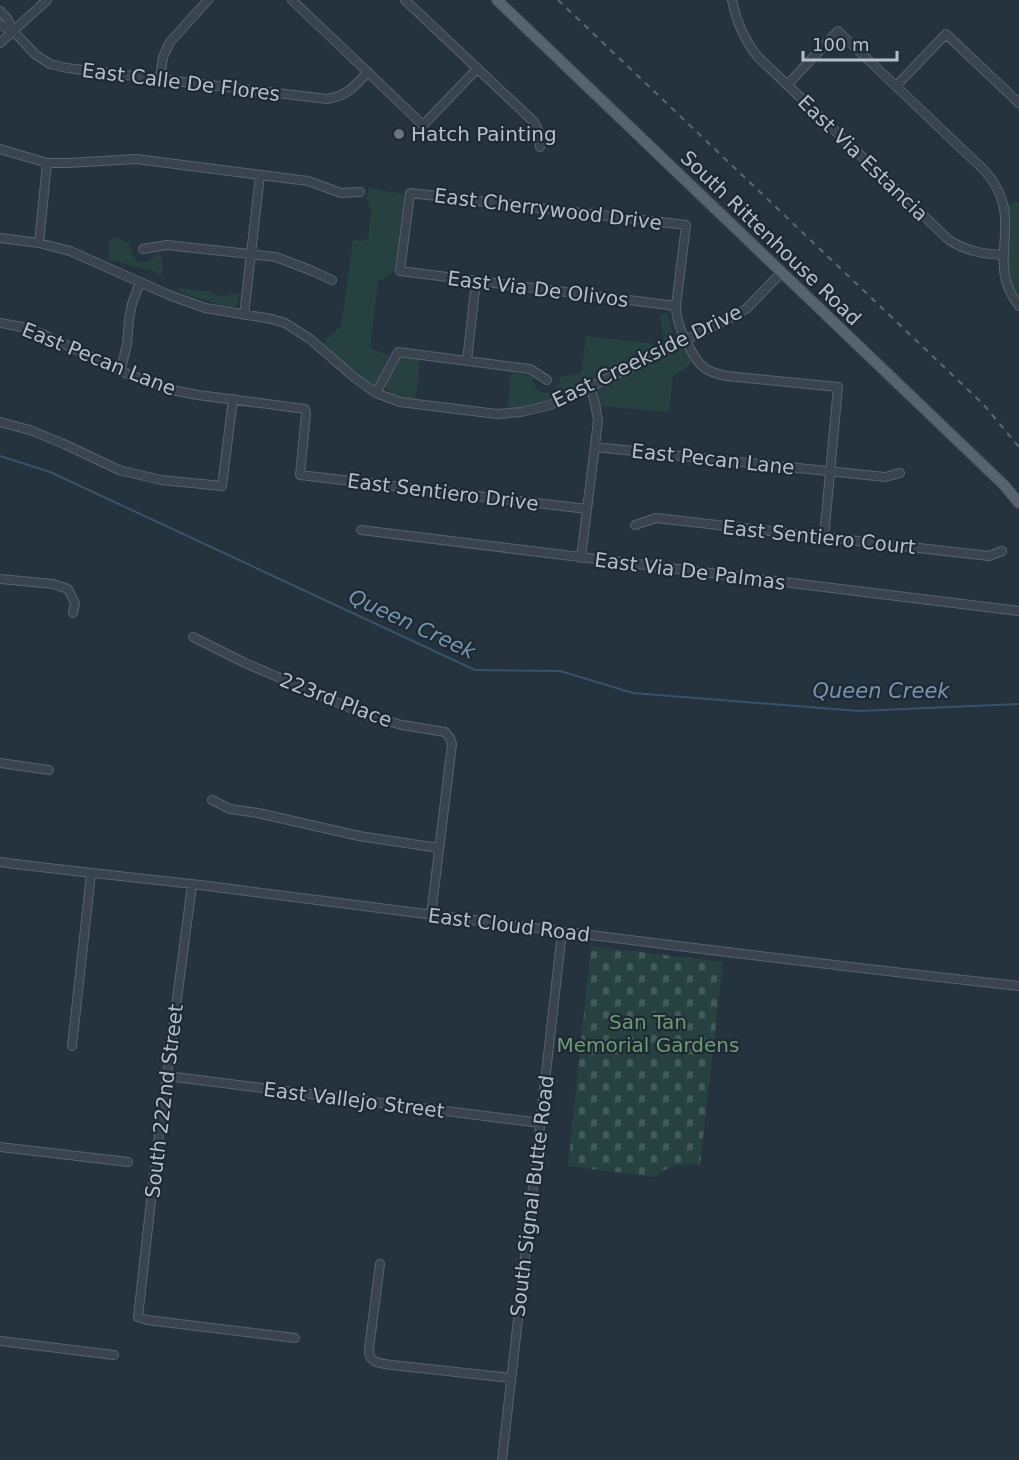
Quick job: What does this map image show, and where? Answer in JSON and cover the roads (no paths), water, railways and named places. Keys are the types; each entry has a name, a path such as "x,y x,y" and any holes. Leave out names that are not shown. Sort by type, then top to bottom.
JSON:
{"main road":[{"name":"South Rittenhouse Road","path":"497,0 1004,485 1019,503"}],"street":[{"path":"0,43 46,0"},
{"path":"160,78 163,57 170,42 208,0"},
{"path":"292,0 423,125 477,69"},
{"path":"405,0 534,122 539,133 540,147"},
{"name":"East Via Estancia","path":"732,0 741,31 757,56 949,240 974,252 1003,255"},
{"path":"0,11 7,18 13,31"},
{"name":"East Calle De Flores","path":"0,24 13,31 36,56 50,64 67,68 327,99 340,97 352,89 368,72"},
{"path":"787,85 838,31 896,86 985,171 995,184 1004,210 1003,270 1005,280 1019,306"},
{"path":"896,86 946,34 1019,103"},
{"path":"0,148 47,163 136,159 308,181 341,193 360,192"},
{"path":"39,243 47,163"},
{"path":"244,315 260,175"},
{"name":"East Cherrywood Drive","path":"400,271 410,193 686,225 675,306"},
{"name":"East Creekside Drive","path":"0,238 39,243 70,251 187,303 285,323 310,339 376,393 400,402 497,414 550,405 590,387 741,312 756,300 781,273"},
{"path":"143,249 167,244 276,257 332,280"},
{"name":"East Via De Olivos","path":"400,271 675,306"},
{"path":"466,361 476,281"},
{"path":"121,369 132,304 140,282"},
{"path":"675,306 676,316 693,356 709,371 718,375 838,387 824,537"},
{"name":"East Pecan Lane","path":"0,323 22,327 45,335 130,375 172,390 305,409 300,475"},
{"path":"376,393 398,352 530,369 547,380"},
{"path":"581,558 598,422 590,387"},
{"path":"0,422 30,430 119,470 160,480 222,486 233,399"},
{"name":"East Pecan Lane","path":"595,447 885,477 900,473"},
{"name":"East Sentiero Drive","path":"300,475 587,509"},
{"name":"East Sentiero Court","path":"635,525 656,518 989,556 1002,551"},
{"name":"East Via De Palmas","path":"361,530 1019,611"},
{"path":"0,579 53,584 68,589 75,603 73,613"},
{"name":"223rd Place","path":"193,637 245,663 369,716 402,725 445,732 452,744 431,915"},
{"path":"0,763 49,770"},
{"path":"212,800 230,809 258,813 358,836 439,848"},
{"name":"East Cloud Road","path":"0,862 1019,986"},
{"path":"72,1046 91,874"},
{"name":"South 222nd Street","path":"192,885 154,1174 138,1317 295,1338"},
{"name":"South Signal Butte Road","path":"502,1460 562,932"},
{"name":"East Vallejo Street","path":"167,1076 541,1123"},
{"path":"0,1147 128,1162"},
{"path":"380,1264 369,1349 370,1359 392,1365 511,1378"},
{"path":"0,1341 114,1354"}],"waterway":[{"name":"Queen Creek","path":"0,456 50,472 475,670 560,671 633,693 859,711 1019,704"}],"railway":[{"path":"558,0 984,405 1019,447"}],"place":[{"name":"Hatch Painting","path":"399,134"}],"park label":[{"name":"San Tan Memorial Gardens","path":"648,1034"}]}
